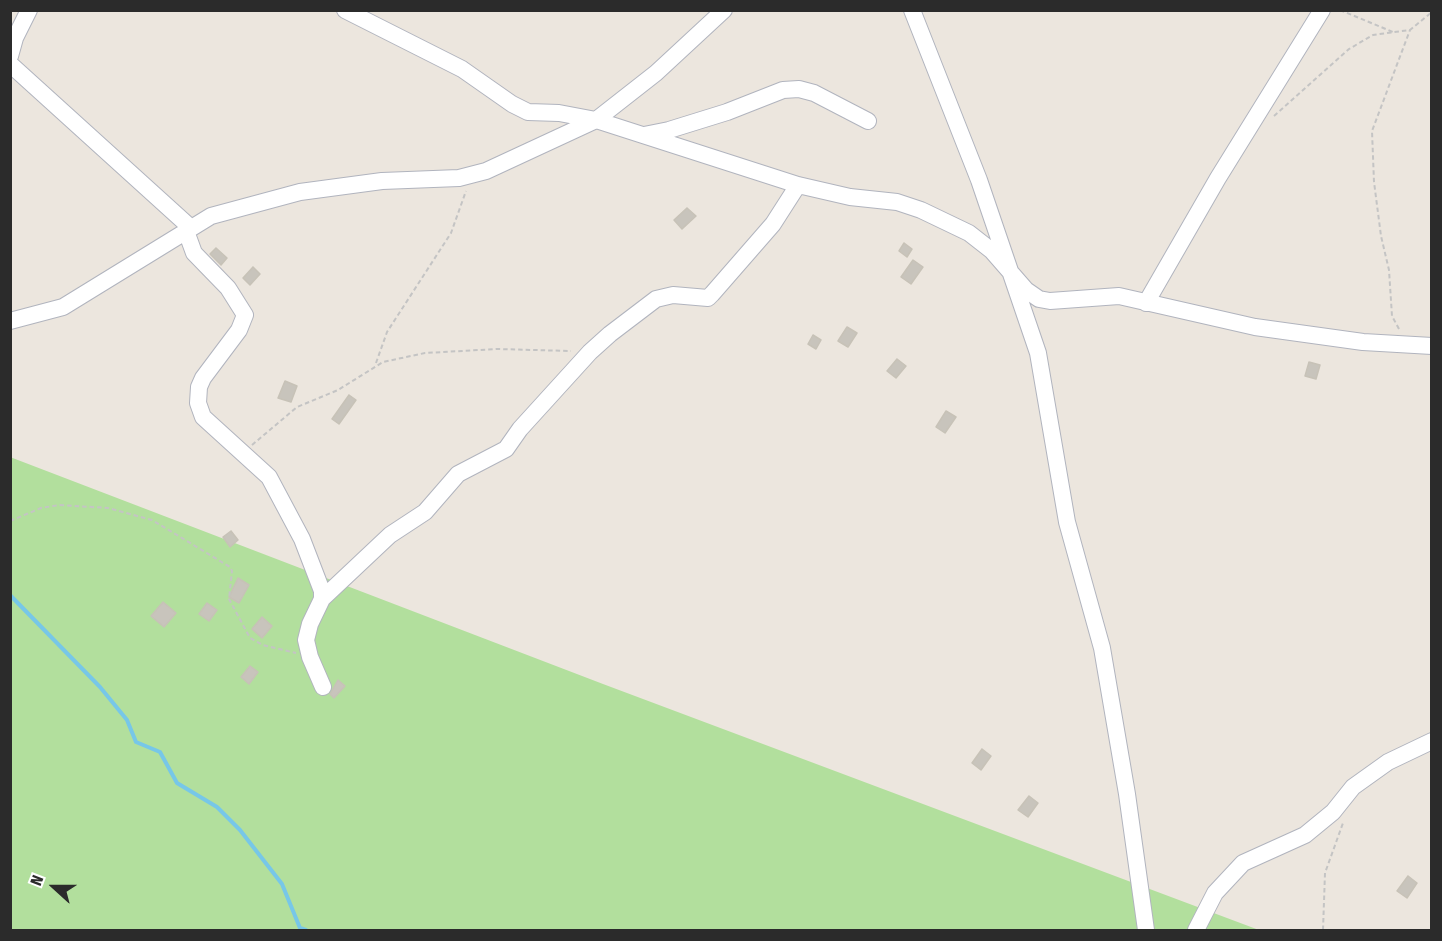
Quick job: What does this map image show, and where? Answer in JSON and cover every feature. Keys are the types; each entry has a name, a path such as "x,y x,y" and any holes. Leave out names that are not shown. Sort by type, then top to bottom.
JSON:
{"street":[{"path":"10,56 15,38 29,10"},
{"path":"345,10 462,69 528,112 559,112 596,120 798,185 850,197 897,202 921,210 969,233 992,250 1026,290 1044,300 1119,296 1255,327 1363,342 1431,346"},
{"path":"912,10 944,87 1038,353 1067,522 1102,648 1127,794 1146,930"},
{"path":"1146,303 1218,178 1322,10"},
{"path":"10,321 63,307 211,216 300,192 382,181 470,177 596,120 656,73 719,12"},
{"path":"10,64 189,230 194,254 228,288 244,310 243,322 239,330 203,378 199,387 198,403 203,417 276,487 302,539 322,591 322,599"},
{"path":"642,135 669,130 727,112 783,90 799,89 814,93 868,121"},
{"path":"323,687 310,657 308,631 322,599 390,536 425,512 458,474 506,450 520,429 590,352 656,299 673,295 708,298 773,224 798,185"},
{"path":"1196,930 1215,893 1243,863 1305,836 1321,824 1353,787 1388,762 1431,741"}],"path":[{"path":"1340,10 1395,33"},
{"path":"1408,344 1392,316 1389,270 1381,236 1374,182 1372,131 1410,30 1431,12"},
{"path":"1271,119 1349,49 1373,35 1410,30"},
{"path":"376,364 387,332 451,233 470,177"},
{"path":"243,453 288,414 338,390 376,364 404,356 473,350 590,352"},
{"path":"10,520 40,508 59,506 108,508 152,520 230,567 229,599 250,638 263,645 310,657"},
{"path":"1323,930 1325,873 1343,824 1338,805"}],"green space":[{"path":"10,457 603,684 1259,930 11,930"}],"building":[{"path":"687,208 696,216 682,229 674,220"},
{"path":"904,243 912,249 907,257 899,251"},
{"path":"216,248 227,258 221,265 210,254"},
{"path":"913,260 923,267 911,284 901,277"},
{"path":"253,267 260,274 250,285 243,278"},
{"path":"847,327 857,333 848,347 838,341"},
{"path":"813,335 821,340 816,349 808,344"},
{"path":"897,359 906,366 896,378 887,371"},
{"path":"1309,362 1320,365 1316,379 1305,376"},
{"path":"285,381 297,386 291,402 278,398"},
{"path":"349,395 356,400 339,424 332,419"},
{"path":"946,411 956,417 945,433 936,427"},
{"path":"231,531 238,540 230,547 223,537"},
{"path":"238,578 249,585 239,603 229,597"},
{"path":"163,602 176,613 164,627 151,616"},
{"path":"207,603 217,610 209,621 199,614"},
{"path":"262,617 272,626 262,638 252,629"},
{"path":"250,666 258,672 249,684 241,677"},
{"path":"338,680 345,686 334,698 330,694"},
{"path":"982,749 991,756 981,770 972,763"},
{"path":"1029,796 1038,803 1028,817 1018,810"},
{"path":"1408,876 1417,883 1407,898 1397,891"}],"waterway":[{"path":"10,595 100,687 127,720 136,742 160,752 177,783 217,807 240,830 282,884 300,928 306,930"}]}
